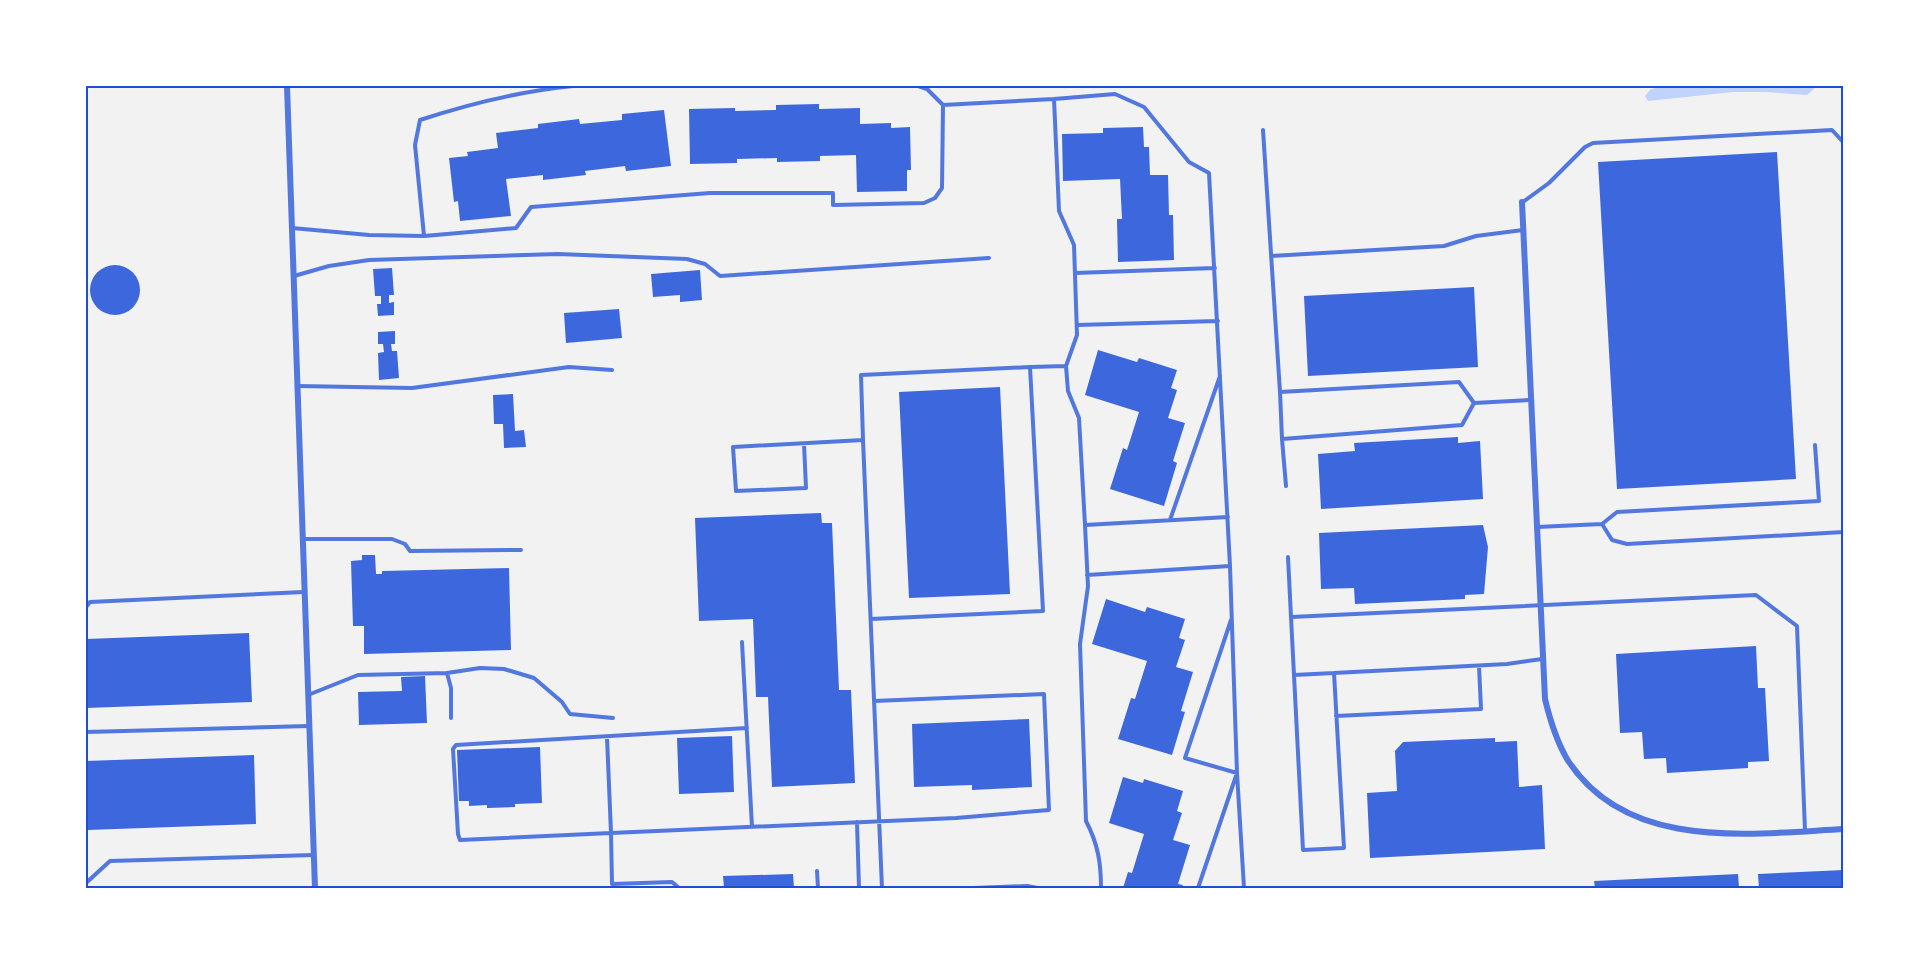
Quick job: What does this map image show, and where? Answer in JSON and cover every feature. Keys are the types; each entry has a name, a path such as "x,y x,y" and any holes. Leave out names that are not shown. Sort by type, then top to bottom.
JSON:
{"street":[{"path":"287,86 315,888"},
{"path":"1522,202 1545,699 1558,740 1567,759 1589,786 1614,806 1646,821 1679,830 1708,834 1844,829"}],"lane":[{"path":"424,236 415,145 420,120 450,110 543,89 573,86"},
{"path":"291,227 369,235 424,236 516,228 531,207 644,196 710,193 833,193 833,205 924,203 935,198 942,188 943,105 927,89 918,86"},
{"path":"943,105 1115,94 1144,107 1189,162 1209,173 1228,517 1243,888"},
{"path":"1054,99 1059,211 1074,245 1077,335 1066,366 1068,392 1079,418 1088,586 1080,644 1086,821 1099,852 1101,888"},
{"path":"1263,130 1286,486"},
{"path":"1522,202 1549,183 1585,147 1593,143 1832,130 1844,143"},
{"path":"1271,256 1444,246 1476,236 1523,230"},
{"path":"293,276 329,266 369,260 558,254 687,259 705,264 720,276 989,258"},
{"path":"1075,273 1215,268"},
{"path":"1077,325 1218,321"},
{"path":"882,888 861,375 1066,366"},
{"path":"296,386 412,388 569,367 612,370"},
{"path":"871,619 1043,610 1030,367"},
{"path":"1170,520 1221,372"},
{"path":"1280,392 1459,381 1474,403"},
{"path":"1474,403 1530,400"},
{"path":"1282,438 1462,425 1474,403"},
{"path":"804,444 806,488 736,491 733,447 863,440"},
{"path":"1536,527 1602,524 1617,512 1819,501 1815,445"},
{"path":"1085,525 1228,517"},
{"path":"1602,524 1612,540 1627,544 1844,532"},
{"path":"302,539 392,539 405,544 410,551 520,550"},
{"path":"1288,557 1303,850 1344,848 1334,673"},
{"path":"1087,575 1230,566"},
{"path":"86,607 90,602 304,592"},
{"path":"1291,617 1756,595 1797,626 1805,831"},
{"path":"1232,615 1185,758 1237,773"},
{"path":"742,642 752,827"},
{"path":"1294,675 1479,666 1542,659"},
{"path":"1336,716 1481,709 1479,666"},
{"path":"308,695 358,675 447,673 480,668 504,669 534,678 562,702 570,714 613,718"},
{"path":"447,673 451,688 451,718"},
{"path":"747,728 456,745 453,749 460,840 956,818 1049,810 1044,694 874,701"},
{"path":"86,732 309,726"},
{"path":"607,737 612,884 672,882 679,888"},
{"path":"1198,888 1237,773"},
{"path":"857,822 859,888"},
{"path":"86,884 110,861 314,855"},
{"path":"817,871 818,888"},
{"path":"974,888 1027,886 1038,888"}],"water":[{"path":"1660,86 1816,87 1807,95 1733,92 1648,101 1645,96 1650,90"}],"building":[{"path":"819,104 819,109 860,108 860,124 891,123 891,128 910,127 911,170 907,170 907,191 857,192 856,155 820,156 820,161 777,162 777,158 737,159 737,163 690,164 689,109 776,110 776,105"},
{"path":"664,110 671,166 626,171 625,166 585,171 586,175 543,180 543,175 506,179 511,216 460,221 458,201 454,202 449,158 468,156 467,152 498,148 496,133 538,128 538,124 579,119 580,124 622,120 622,114"},
{"path":"1143,127 1144,147 1149,147 1150,175 1168,175 1169,215 1173,215 1174,260 1118,262 1117,219 1122,219 1120,179 1063,181 1062,134 1103,133 1103,128"},
{"path":"1777,152 1796,479 1617,489 1598,162"},
{"path":"120,265 133,272 139,280 139,300 133,308 125,314 110,315 97,308 91,300 90,285 97,272 105,266"},
{"path":"392,268 394,295 389,295 389,303 394,302 394,315 378,316 377,304 381,304 381,296 375,296 373,269"},
{"path":"700,270 702,300 680,302 680,295 653,297 651,274"},
{"path":"1474,287 1478,367 1308,376 1304,296"},
{"path":"619,309 622,338 566,343 564,313"},
{"path":"395,331 395,344 391,344 392,351 397,351 399,378 379,380 378,353 384,352 383,344 378,344 378,332"},
{"path":"1098,350 1137,362 1139,358 1177,370 1171,388 1177,390 1168,418 1185,423 1173,461 1177,463 1164,506 1110,489 1123,448 1127,450 1139,412 1085,395"},
{"path":"1000,387 1010,594 909,598 899,392"},
{"path":"513,394 515,431 524,430 526,447 504,448 503,424 494,424 493,395"},
{"path":"1458,437 1458,443 1480,441 1483,499 1321,509 1318,454 1355,451 1354,443"},
{"path":"821,513 822,523 832,523 839,690 851,690 855,783 772,787 768,697 756,697 753,619 699,621 695,518"},
{"path":"1483,525 1488,547 1484,594 1465,595 1465,599 1355,604 1354,588 1321,589 1319,533"},
{"path":"362,555 375,555 376,574 382,574 382,571 509,568 511,650 364,654 364,626 353,626 351,561 362,560"},
{"path":"1106,599 1145,612 1147,607 1185,619 1179,638 1185,640 1176,667 1193,672 1181,711 1185,712 1172,755 1118,739 1131,698 1135,699 1147,661 1092,644"},
{"path":"249,633 252,702 86,708 86,639"},
{"path":"1756,646 1758,688 1765,688 1769,761 1748,762 1748,768 1667,773 1666,758 1644,759 1642,732 1620,733 1616,654"},
{"path":"425,676 427,723 359,725 358,692 402,691 401,677"},
{"path":"1029,719 1032,787 972,790 972,785 914,787 912,724"},
{"path":"732,736 734,792 679,794 677,738"},
{"path":"1495,738 1495,742 1517,741 1519,787 1542,785 1545,849 1370,858 1367,793 1397,791 1395,751 1403,742"},
{"path":"540,747 542,803 487,808 487,805 469,806 469,801 459,801 457,750"},
{"path":"254,755 256,824 88,830 86,761"},
{"path":"1123,777 1143,783 1144,779 1183,791 1177,811 1182,813 1173,840 1190,845 1178,884 1183,885 1181,888 1123,888 1128,872 1132,873 1144,834 1109,823"},
{"path":"1844,870 1844,888 1759,888 1758,874"},
{"path":"793,874 794,888 724,888 723,876"},
{"path":"1738,874 1739,888 1595,888 1594,881"}]}
